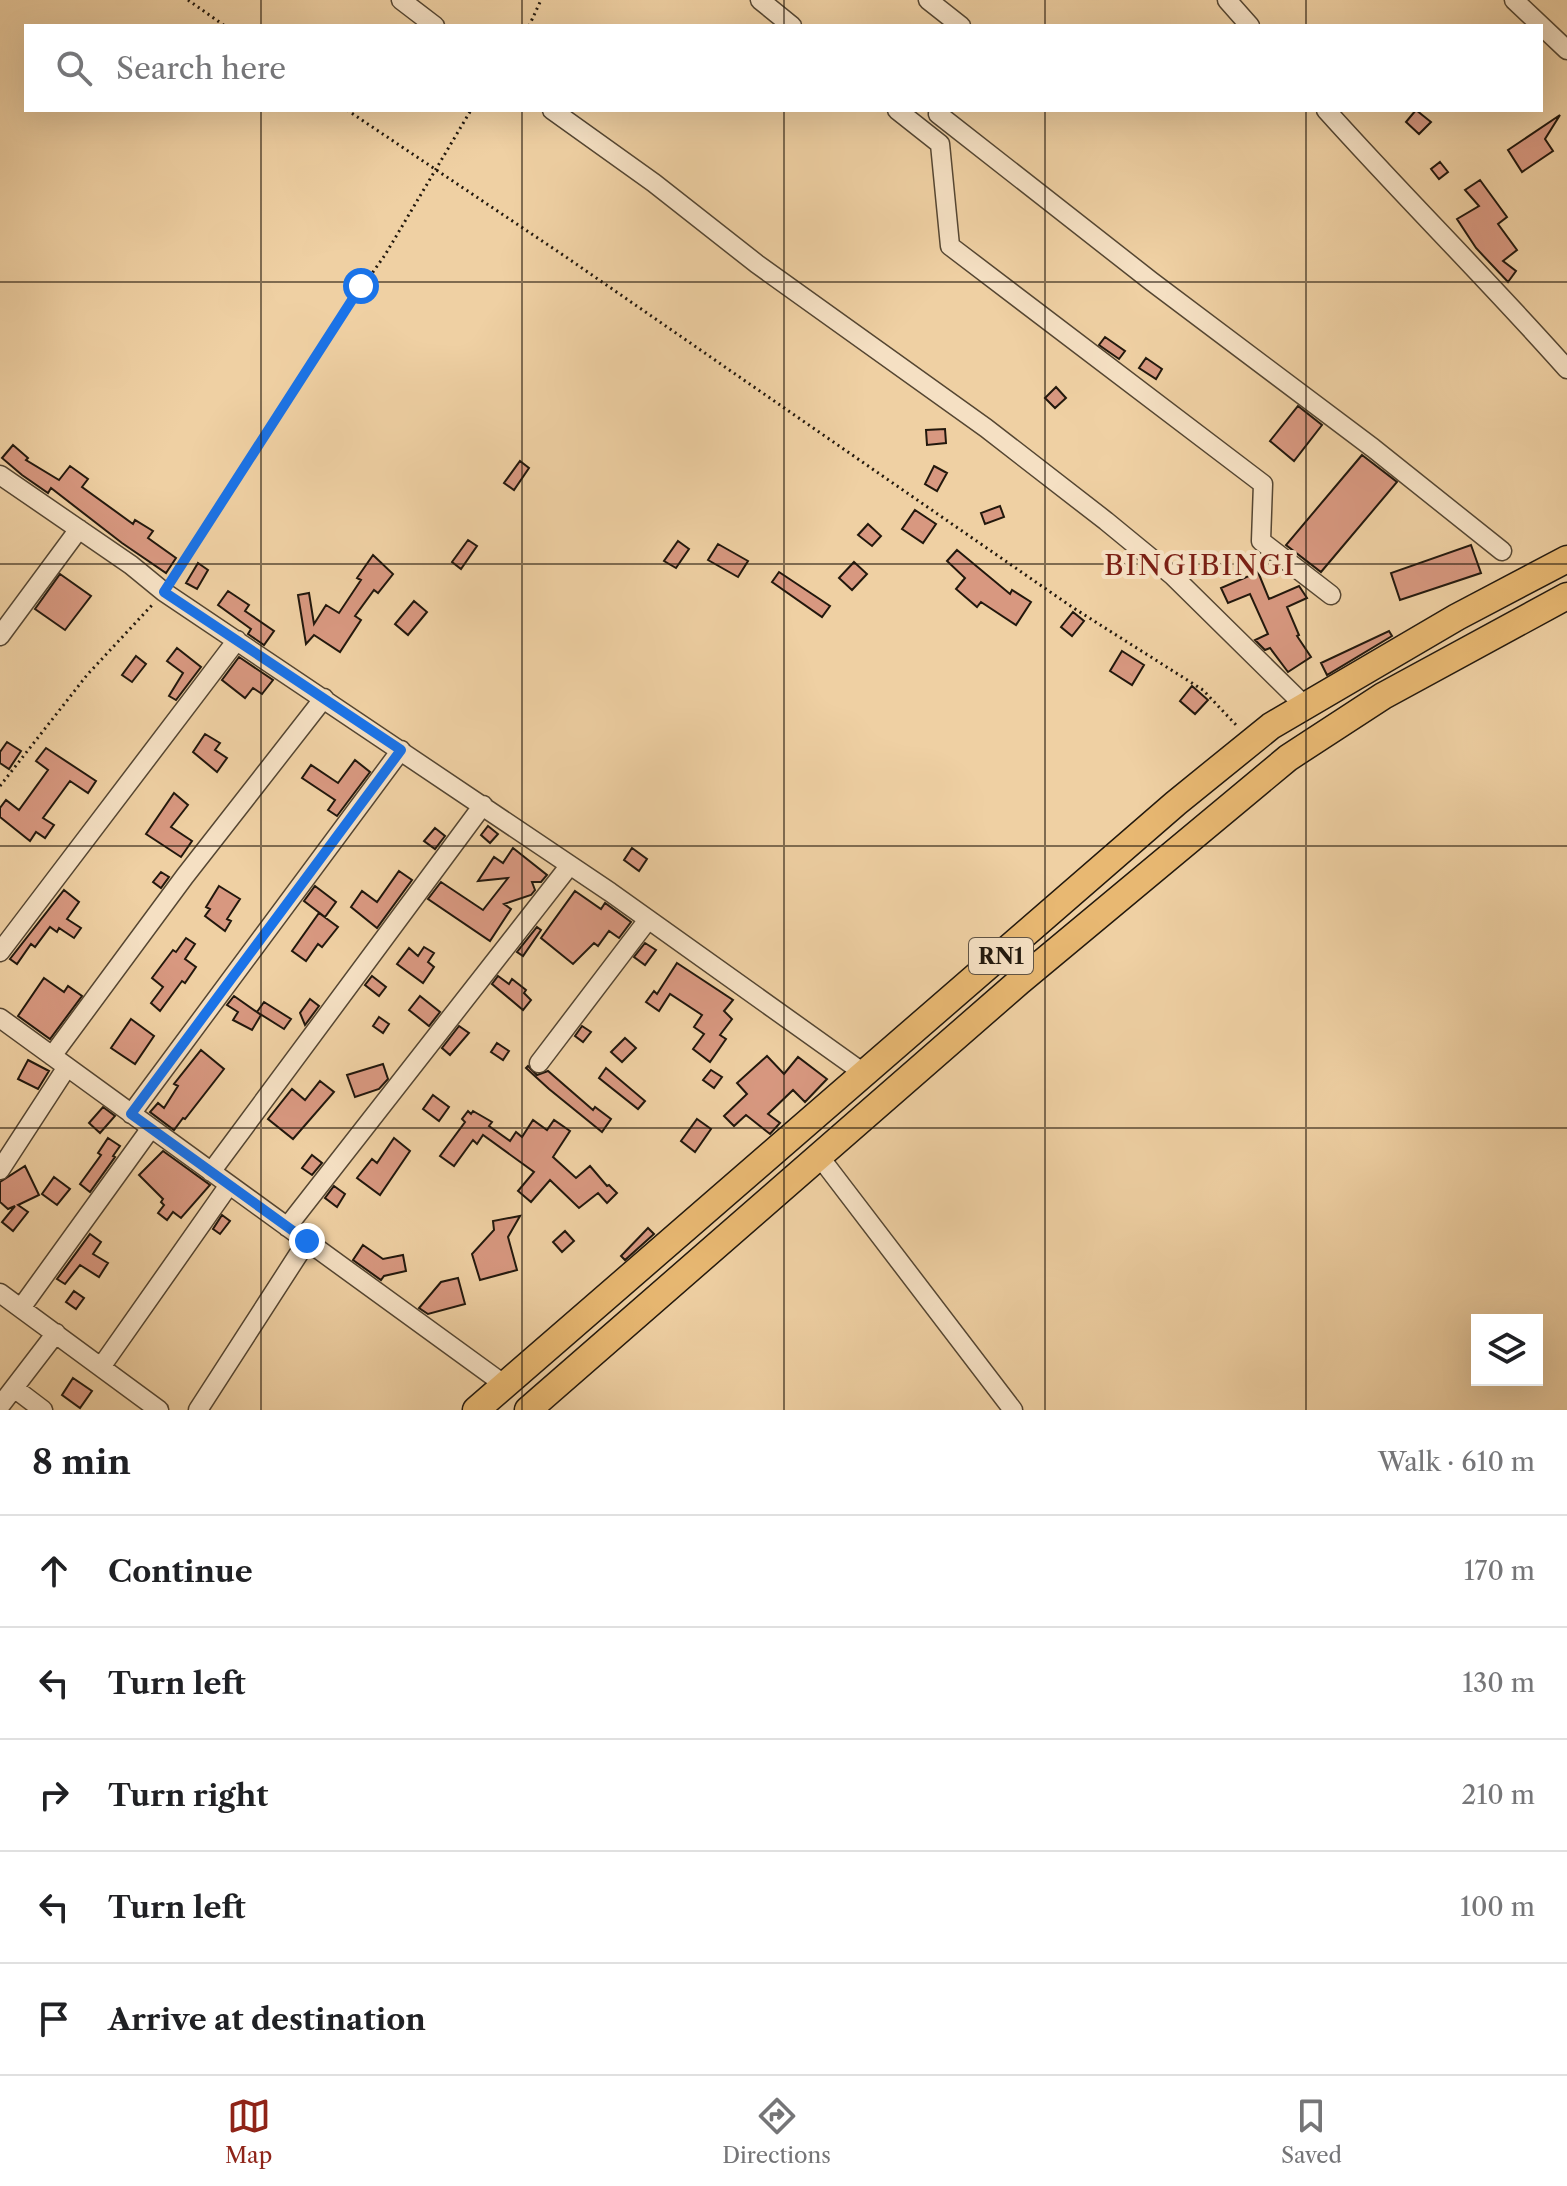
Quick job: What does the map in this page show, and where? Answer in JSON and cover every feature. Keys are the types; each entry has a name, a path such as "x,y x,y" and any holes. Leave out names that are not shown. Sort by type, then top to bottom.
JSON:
{"highway":[{"name":"RN1","path":"476,1410 1251,741 1271,726 1457,617 1567,559"},
{"name":"RN1","path":"528,1410 1020,981 1288,758 1383,696 1567,596"}],"street":[{"path":"401,0 432,24"},
{"path":"760,0 790,24"},
{"path":"928,0 958,24"},
{"path":"1227,0 1248,24"},
{"path":"1514,0 1539,24"},
{"path":"1543,27 1567,50"},
{"path":"555,112 654,183 838,324 986,428 1106,521 1173,576 1305,706"},
{"path":"900,112 940,144 950,246 1263,484 1261,541 1331,595"},
{"path":"939,112 1151,281 1373,448 1502,551"},
{"path":"1328,112 1410,203 1508,302 1567,369"},
{"path":"0,475 131,565 164,592 570,865 865,1074"},
{"path":"0,636 79,529"},
{"path":"0,952 237,640"},
{"path":"0,1170 60,1061 185,876 324,698"},
{"path":"131,1114 401,750"},
{"path":"211,1172 483,805"},
{"path":"287,1227 570,865"},
{"path":"539,1063 647,921"},
{"path":"0,1018 505,1385"},
{"path":"21,1308 151,1128"},
{"path":"819,1156 1013,1410"},
{"path":"101,1367 229,1185"},
{"path":"198,1410 307,1241"},
{"path":"0,1293 159,1410"},
{"path":"0,1406 56,1333"},
{"path":"14,1388 43,1410"}],"path":[{"path":"188,0 222,24"},
{"path":"530,24 541,0"},
{"path":"350,112 579,266 1072,607 1203,690 1251,741"},
{"path":"0,786 87,675 164,592 324,341 385,255 470,112"}],"building":[{"path":"1414,112 1418,112 1431,122 1419,134 1406,122"},
{"path":"1560,115 1545,139 1553,151 1522,172 1508,150"},
{"path":"1440,162 1448,172 1439,179 1431,169"},
{"path":"1480,180 1507,217 1498,224 1517,250 1503,261 1516,271 1508,282 1476,248 1457,219 1479,206 1465,190"},
{"path":"1105,337 1125,351 1119,359 1099,345"},
{"path":"1146,358 1162,369 1156,379 1139,368"},
{"path":"1056,387 1066,398 1055,408 1045,398"},
{"path":"1298,406 1322,425 1294,461 1270,441"},
{"path":"945,429 946,443 927,445 926,430"},
{"path":"13,445 28,458 26,460 59,480 70,466 88,479 82,487 133,524 135,520 153,531 148,538 176,558 166,573 51,488 48,493 22,475 2,458"},
{"path":"1362,455 1397,482 1321,572 1286,545"},
{"path":"520,461 529,468 514,490 504,483"},
{"path":"934,466 947,473 937,491 925,484"},
{"path":"1000,506 1004,517 985,524 981,513"},
{"path":"915,510 936,524 923,543 902,529"},
{"path":"868,524 881,536 872,546 858,535"},
{"path":"468,540 477,546 461,569 452,562"},
{"path":"678,541 689,549 676,568 664,561"},
{"path":"718,544 748,561 738,577 708,560"},
{"path":"1471,545 1481,573 1400,600 1391,573"},
{"path":"957,550 1010,594 1012,590 1031,602 1016,625 981,602 977,607 956,589 965,578 947,561"},
{"path":"373,555 393,574 378,593 374,590 355,616 361,620 340,652 314,635 306,644 298,595 309,593 314,624 326,605 339,613"},
{"path":"854,562 867,574 852,590 839,578"},
{"path":"198,563 208,570 197,589 186,583"},
{"path":"779,572 830,606 822,617 772,582"},
{"path":"1258,572 1269,599 1299,586 1307,598 1287,607 1297,636 1311,657 1288,672 1270,648 1265,650 1255,640 1268,634 1250,594 1228,603 1221,588"},
{"path":"60,574 91,596 65,630 35,609"},
{"path":"228,591 249,605 245,611 274,631 264,645 248,634 251,629 218,605"},
{"path":"414,601 427,612 408,635 395,624"},
{"path":"1073,612 1084,621 1072,636 1061,627"},
{"path":"1389,631 1392,636 1327,675 1321,663"},
{"path":"177,648 201,667 176,700 169,696 183,673 167,661"},
{"path":"1122,651 1144,665 1132,685 1110,671"},
{"path":"136,656 146,664 132,682 122,675"},
{"path":"239,657 273,680 262,694 253,688 245,698 222,680"},
{"path":"1192,686 1208,700 1195,714 1180,701"},
{"path":"205,734 220,743 215,750 227,758 217,772 193,752"},
{"path":"7,742 21,751 9,769 0,763 0,752"},
{"path":"46,748 96,781 88,793 70,781 43,818 54,825 45,838 36,832 30,841 0,817 0,808 6,800 19,810 48,770 36,761"},
{"path":"355,760 370,772 337,816 328,810 335,800 302,778 311,765 338,783"},
{"path":"174,793 188,805 171,827 192,841 181,857 146,834"},
{"path":"488,826 498,834 490,843 481,835"},
{"path":"435,828 445,836 435,849 424,841"},
{"path":"513,848 547,875 541,882 532,882 535,890 531,895 504,904 511,909 490,941 428,899 441,882 483,910 508,878 478,881 494,857 503,863"},
{"path":"632,848 647,859 639,871 624,860"},
{"path":"399,871 412,880 377,928 351,907 362,891 377,902"},
{"path":"161,872 169,877 161,888 153,882"},
{"path":"219,886 240,899 227,919 231,921 225,931 205,916 210,909 206,907"},
{"path":"315,886 336,902 325,917 304,901"},
{"path":"64,890 79,902 67,919 81,928 74,938 59,928 57,932 50,927 35,947 31,944 17,964 10,959"},
{"path":"575,891 601,909 605,903 631,922 619,938 609,931 598,946 594,943 573,964 541,938"},
{"path":"319,913 338,927 322,947 318,944 306,961 292,951"},
{"path":"537,927 541,930 523,956 517,952"},
{"path":"186,938 195,944 185,959 196,967 160,1011 151,1003 163,987 152,978"},
{"path":"645,943 656,950 645,965 634,957"},
{"path":"424,947 434,953 428,962 434,967 423,983 397,964 409,948 418,956"},
{"path":"677,963 733,1000 724,1011 732,1019 720,1035 726,1039 710,1062 693,1049 704,1034 694,1027 702,1015 670,994 659,1011 646,1002 654,991 657,994"},
{"path":"372,976 386,987 379,996 365,985"},
{"path":"498,976 509,984 512,979 526,990 524,993 531,1000 523,1010 492,984"},
{"path":"44,978 64,992 68,986 82,996 50,1039 18,1016"},
{"path":"234,996 261,1015 252,1030 233,1020 238,1012 227,1005"},
{"path":"420,996 440,1012 429,1026 409,1010"},
{"path":"310,999 319,1006 305,1025 300,1013"},
{"path":"264,1002 291,1019 284,1029 257,1012"},
{"path":"379,1017 389,1024 383,1033 373,1026"},
{"path":"131,1019 154,1036 135,1064 111,1048"},
{"path":"459,1026 469,1033 450,1055 442,1048"},
{"path":"582,1026 591,1032 583,1042 575,1036"},
{"path":"625,1038 636,1048 622,1062 611,1052"},
{"path":"497,1043 509,1051 503,1060 491,1052"},
{"path":"201,1050 224,1069 174,1130 150,1112 158,1103 164,1108 178,1086 174,1084"},
{"path":"767,1056 784,1074 798,1057 827,1079 805,1102 793,1090 768,1114 780,1123 770,1134 746,1115 734,1126 724,1116 747,1094 737,1083"},
{"path":"28,1060 49,1071 38,1089 18,1079"},
{"path":"383,1064 388,1079 379,1089 355,1097 347,1075"},
{"path":"528,1066 537,1075 548,1071 593,1110 595,1107 611,1119 602,1132 549,1089 526,1068"},
{"path":"606,1068 645,1101 638,1109 599,1078"},
{"path":"711,1070 722,1077 714,1088 703,1080"},
{"path":"320,1081 334,1092 293,1139 268,1119 292,1089 305,1100"},
{"path":"433,1095 449,1107 439,1121 423,1109"},
{"path":"103,1107 115,1116 100,1133 89,1123"},
{"path":"468,1111 492,1122 489,1126 510,1141 516,1132 522,1137 533,1120 547,1130 554,1120 570,1131 553,1157 576,1178 590,1166 617,1193 607,1203 598,1193 579,1208 550,1180 531,1202 518,1191 534,1172 483,1135 477,1144 473,1140 454,1166 440,1156 465,1122 462,1119"},
{"path":"697,1119 711,1129 695,1152 681,1141"},
{"path":"108,1138 120,1146 90,1192 80,1184 101,1155 98,1153"},
{"path":"394,1138 410,1151 380,1195 357,1178 372,1159 377,1163"},
{"path":"163,1151 210,1185 181,1218 173,1212 167,1220 158,1213 164,1205 161,1202 163,1199 139,1175"},
{"path":"312,1155 322,1163 312,1175 302,1168"},
{"path":"25,1166 39,1195 18,1205 28,1212 13,1231 2,1222 15,1206 8,1209 0,1202 0,1182"},
{"path":"54,1177 70,1189 57,1205 42,1194"},
{"path":"334,1186 345,1194 337,1207 325,1198"},
{"path":"222,1215 230,1221 220,1234 213,1229"},
{"path":"520,1216 508,1237 517,1270 480,1280 472,1254 494,1230 493,1221"},
{"path":"648,1228 654,1234 625,1260 621,1256"},
{"path":"565,1231 574,1241 562,1252 553,1242"},
{"path":"90,1234 101,1242 93,1254 108,1263 99,1277 80,1265 65,1284 57,1279"},
{"path":"363,1245 383,1259 403,1255 406,1271 384,1276 381,1280 353,1260"},
{"path":"458,1278 465,1304 428,1314 419,1308 441,1282"},
{"path":"74,1291 84,1298 76,1309 66,1302"},
{"path":"73,1378 92,1391 80,1408 62,1395"}],"district":[{"name":"BINGIBINGI","path":"1200,565"}],"route":[{"path":"307,1241 131,1114 401,750 164,592 361,286"}]}
